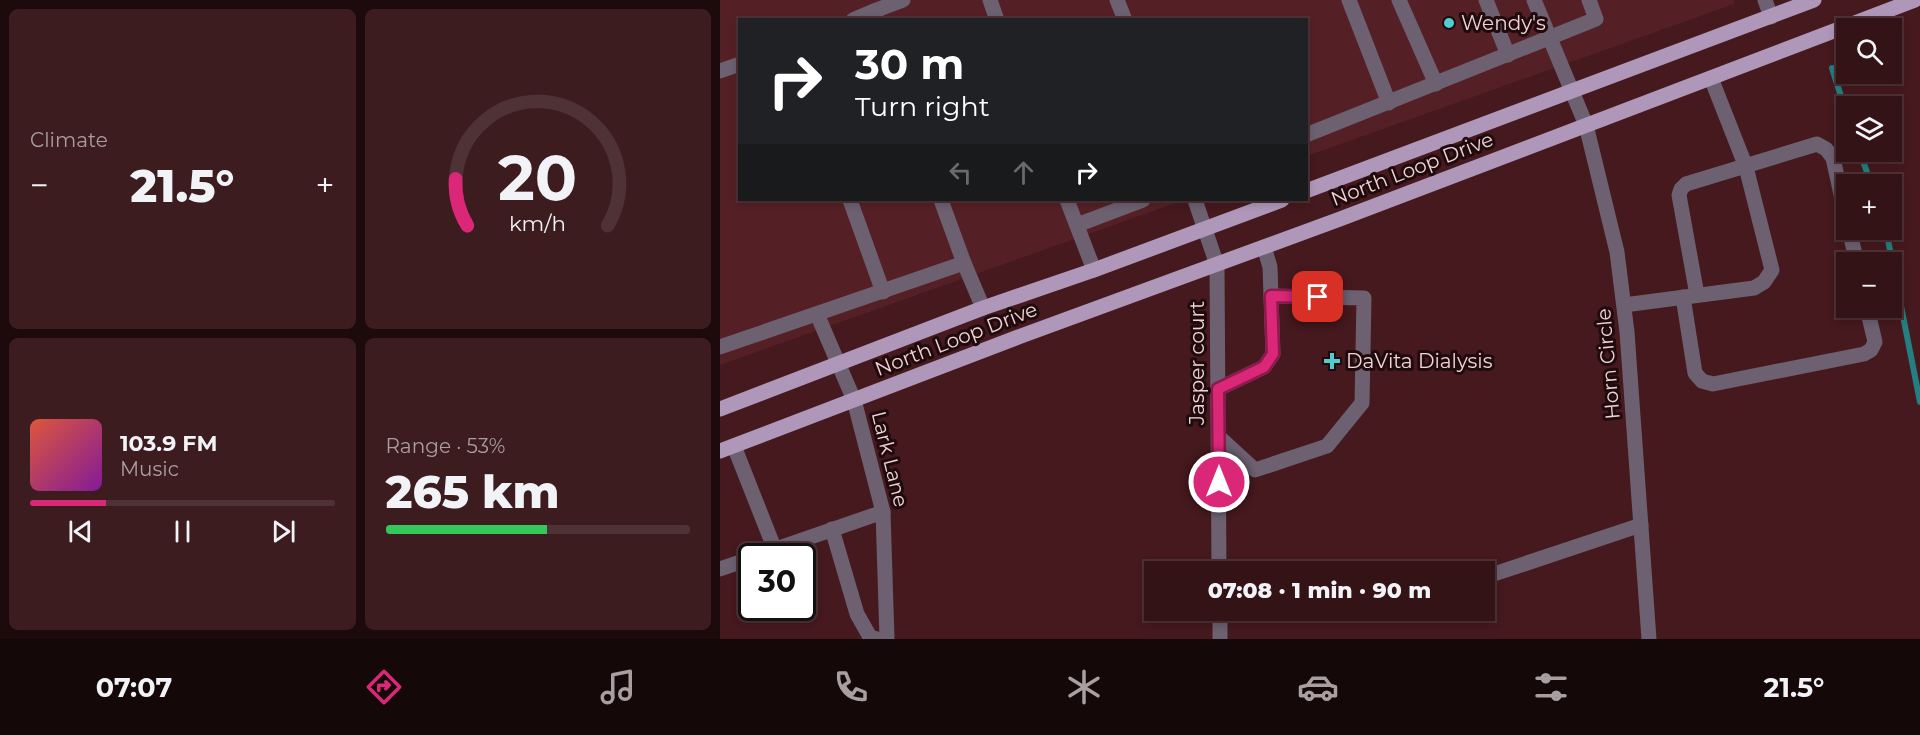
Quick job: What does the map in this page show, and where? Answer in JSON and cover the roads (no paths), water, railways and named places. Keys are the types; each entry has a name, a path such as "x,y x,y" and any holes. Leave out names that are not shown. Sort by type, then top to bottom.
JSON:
{"main road":[{"name":"North Loop Drive","path":"1308,189 1814,0"},
{"name":"North Loop Drive","path":"727,449 1915,0"},
{"name":"North Loop Drive","path":"720,409 983,308 1094,270 1279,201"}],"street":[{"path":"876,15 903,0"},
{"path":"990,0 997,18"},
{"path":"1117,0 1124,18"},
{"path":"1349,0 1389,103"},
{"path":"1400,0 1436,84"},
{"path":"1486,0 1508,55"},
{"name":"Horn Circle","path":"1534,0 1586,125 1617,252 1624,305 1649,639"},
{"path":"1308,134 1596,19 1589,0"},
{"path":"1765,0 1771,17"},
{"path":"720,71 738,65"},
{"path":"1624,305 1754,288 1764,282 1772,270 1746,167 1711,78"},
{"path":"1837,174 1833,158 1826,149 1817,144 1686,184 1681,189 1679,195 1690,296 1695,373 1702,381 1713,384 1864,354 1871,350 1875,342 1869,318"},
{"path":"850,201 883,291"},
{"path":"941,201 983,308"},
{"path":"1067,201 1094,270"},
{"path":"1077,225 1140,201"},
{"name":"Jasper court","path":"1195,201 1218,265 1220,561"},
{"path":"1218,389 1264,367 1273,354 1270,267 1263,247"},
{"path":"720,348 964,263"},
{"path":"1219,437 1255,470 1327,446 1362,403 1364,298 1271,296"},
{"name":"Lark Lane","path":"817,314 854,400 883,512 887,639"},
{"path":"727,449 773,543"},
{"path":"796,543 883,512"},
{"path":"1495,574 1641,525"},
{"path":"832,530 857,614 872,638"},
{"path":"720,569 738,563"},
{"path":"1220,621 1220,639"}],"waterway":[{"path":"1832,68 1841,96"},
{"path":"1863,162 1868,174"},
{"path":"1888,240 1920,402"}],"place":[{"name":"Wendy's","path":"1449,23"},
{"name":"DaVita Dialysis","path":"1332,361"}]}
